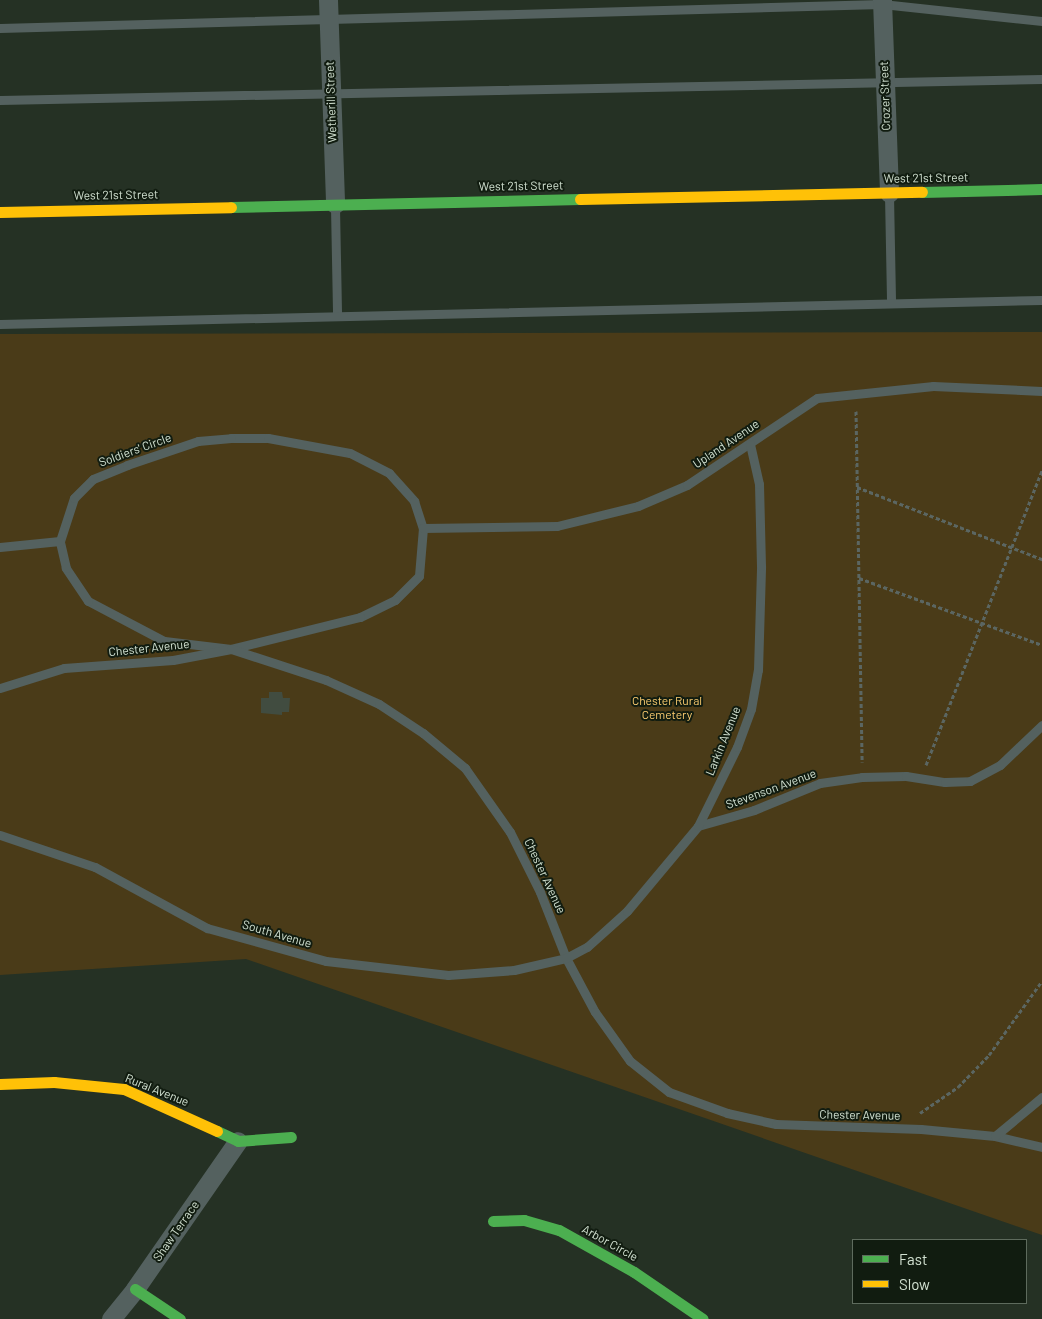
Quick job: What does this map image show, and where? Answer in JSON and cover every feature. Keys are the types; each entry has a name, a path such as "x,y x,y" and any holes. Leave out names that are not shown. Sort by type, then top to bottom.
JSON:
{"street":[{"name":"Crozer Street","path":"882,2 889,193"},
{"name":"Wetherill Street","path":"328,9 335,204"},
{"name":"West 21st Street","path":"0,212 1042,190"},
{"name":"Rural Avenue","path":"0,1084 54,1082 124,1089 238,1141"},
{"path":"238,1141 292,1137"},
{"name":"Shaw Terrace","path":"111,1319 136,1289 238,1141"},
{"name":"Arbor Circle","path":"493,1221 524,1220 559,1230 634,1272 703,1319"},
{"path":"136,1289 180,1319"}],"lane":[{"path":"0,28 328,9 882,2 1042,21"},
{"path":"0,100 885,84 1042,79"},
{"path":"889,193 891,302"},
{"path":"335,204 337,314"},
{"path":"0,324 182,322 337,314 1042,300"},
{"name":"Upland Avenue","path":"423,528 557,526 598,518 638,506 687,485 817,398 856,392 933,386 1042,391"},
{"name":"Soldiers' Circle","path":"231,438 268,438 350,453 389,473 414,501 423,528 419,576 395,600 360,617 231,649 164,641 88,601 66,568 60,541 74,498 92,479 165,450 198,442 231,438"},
{"name":"Larkin Avenue","path":"566,958 587,947 627,911 698,826 737,747 751,709 758,670 761,629 758,484 750,444"},
{"path":"0,547 60,541"},
{"name":"Chester Avenue","path":"0,688 64,668 173,660 231,649 326,680 379,704 423,733 465,768 510,832 540,892 566,958 596,1012 630,1061 669,1092 727,1113 776,1124 895,1128 995,1136 1042,1147"},
{"name":"Stevenson Avenue","path":"698,826 754,810 820,783 862,777 970,780 1000,765 1042,725"},
{"name":"South Avenue","path":"0,835 94,867 207,928 326,961 448,975 514,970 566,958"},
{"path":"995,1136 1042,1097"}],"path":[{"path":"856,392 862,777"},
{"path":"921,778 1042,470"},
{"path":"857,487 1042,559"},
{"path":"858,578 1042,645"},
{"path":"895,1128 958,1087 989,1056 1042,981"}],"green space":[{"name":"Chester Rural Cemetery","path":"1042,332 1042,1235 246,959 0,975 0,334"}],"building":[{"path":"269,692 282,692 283,698 290,698 289,712 282,712 282,715 261,713 261,698 269,698"}],"traffic: fast":[{"path":"922,192 1042,189"},
{"path":"231,207 580,199"},
{"path":"217,1131 238,1141 291,1137"},
{"path":"493,1221 524,1220 559,1230 634,1272 703,1319"},
{"path":"135,1289 180,1319"}],"traffic: slow":[{"path":"580,199 922,192"},
{"path":"0,212 231,207"},
{"path":"0,1084 54,1082 124,1089 217,1131"}]}
